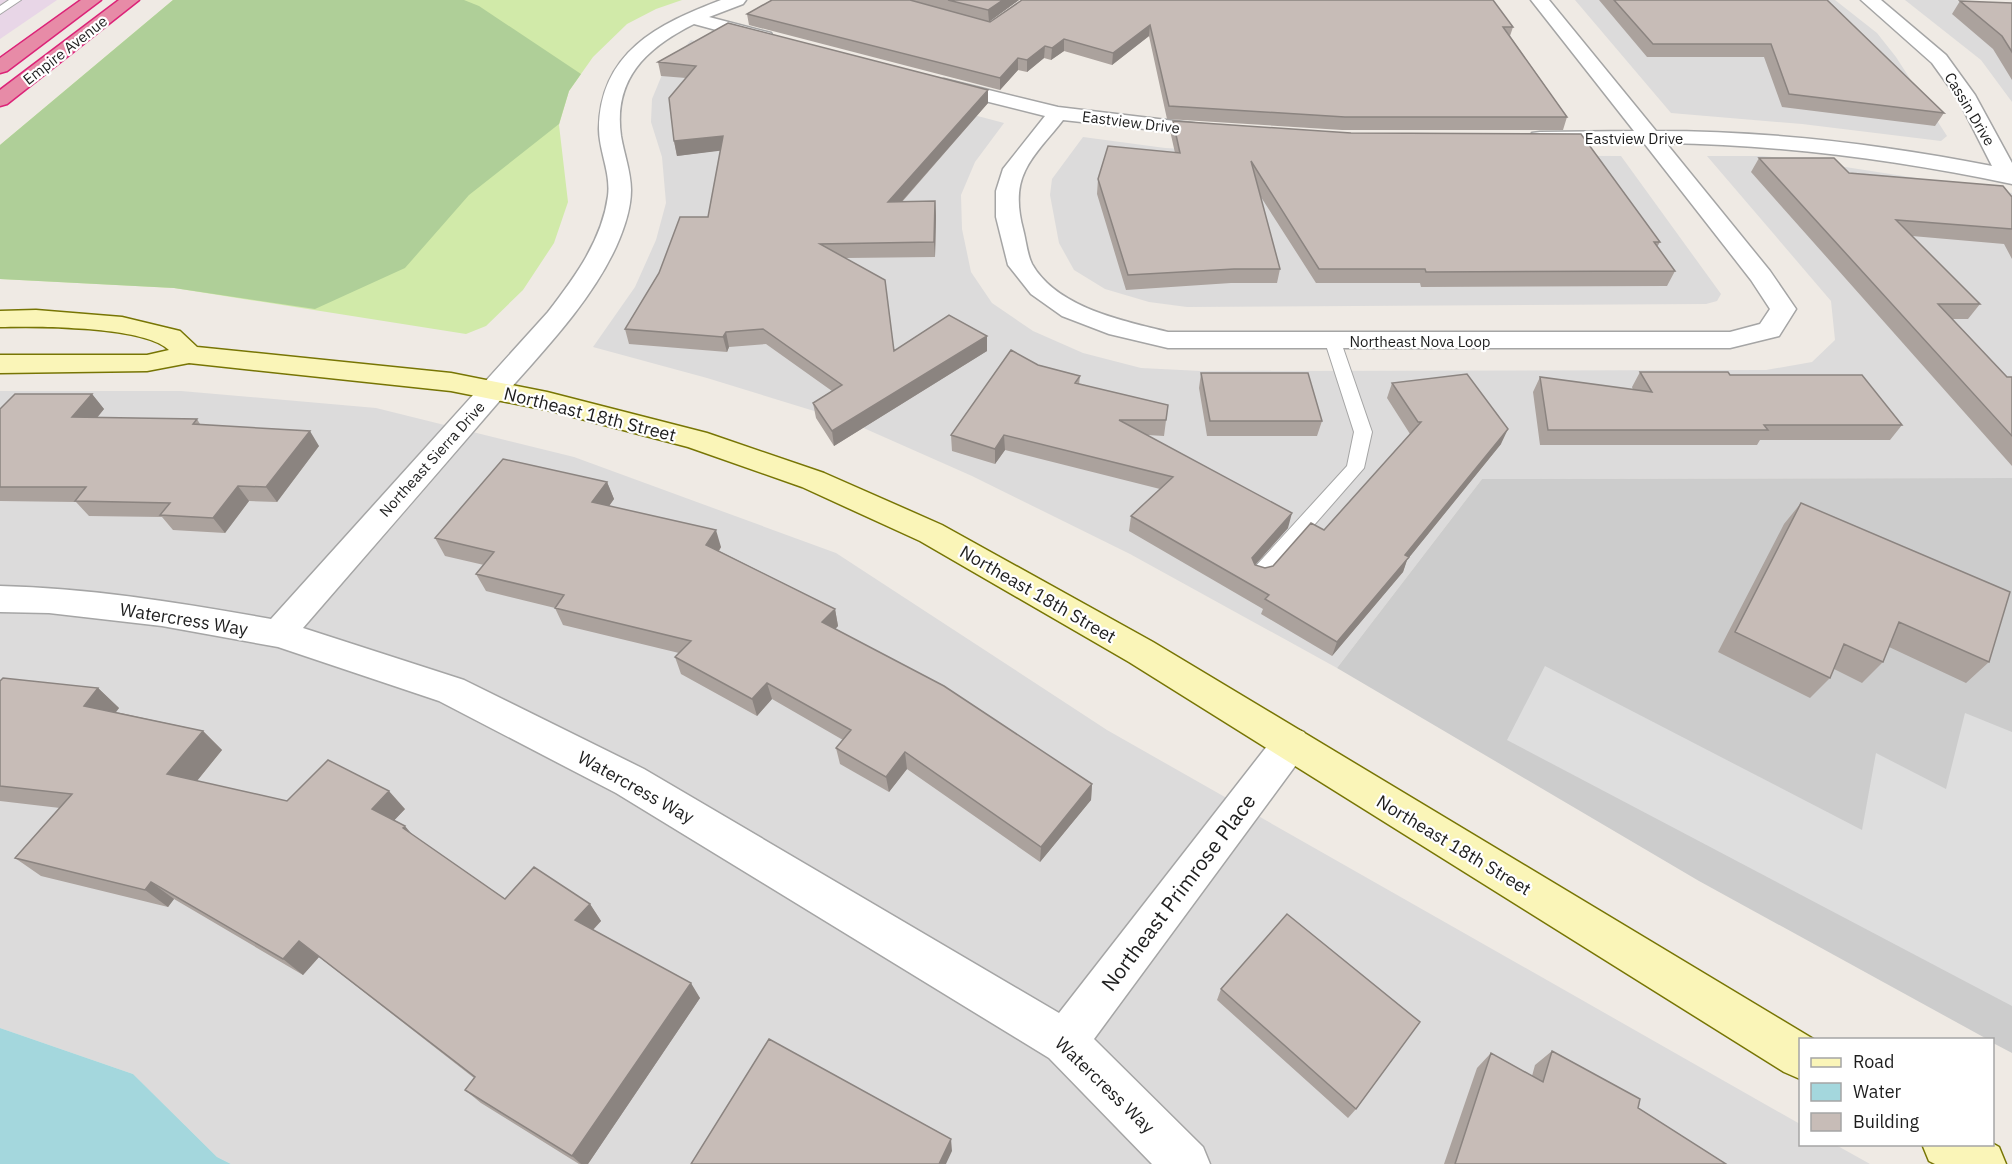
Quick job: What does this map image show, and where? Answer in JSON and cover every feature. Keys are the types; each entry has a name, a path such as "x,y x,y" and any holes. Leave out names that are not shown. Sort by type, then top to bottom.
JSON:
{"highway":[{"name":"Empire Avenue","path":"0,67 92,0"},
{"name":"Empire Avenue","path":"0,100 130,0"}],"main road":[{"path":"0,319 36,318 122,325 171,337 189,355"},
{"name":"Northeast 18th Street","path":"0,364 147,363 189,355 451,382 547,401 697,440 813,480 931,533 1141,652 1799,1055"},
{"path":"1950,1146 1982,1164"}],"street":[{"name":"Northeast Sierra Drive","path":"278,634 557,318 589,275 610,235 619,195 610,120 612,101 620,75 640,49 661,33 691,18 737,0"},
{"path":"1540,0 1649,138"},
{"name":"Cassin Drive","path":"1870,0 1939,59 1968,99 2010,176"},
{"path":"691,18 787,43"},
{"name":"Eastview Drive","path":"924,79 1058,113 1238,133"},
{"name":"Northeast Nova Loop","path":"1058,113 1014,169 1008,191 1008,217 1020,265 1040,289 1071,311 1118,328 1168,340 1333,342 1730,340 1770,330 1783,309 1761,276 1649,138"},
{"name":"Eastview Drive","path":"1520,138 1725,139 1785,143 1869,152 2010,176"},
{"name":"Watercress Way","path":"0,599 49,600 162,613 278,634 451,690 630,781 1065,1042 1186,1164"},
{"name":"Northeast Primrose Place","path":"1065,1042 1291,743"}],"lane":[{"path":"0,11 16,0"},
{"path":"1260,574 1355,468 1363,432 1333,342"}],"shaded area":[{"path":"0,0 57,0 0,39"},
{"path":"1575,0 1835,0 1877,33 1896,57 1947,136 1941,141 1802,124 1671,113"},
{"path":"1905,0 1954,0 1996,4 2012,2 2012,102 1981,60"},
{"path":"691,40 1004,123 975,162 961,195 962,229 971,272 992,303 1033,331 1083,353 1141,368 1201,371 1766,370 1812,362 1835,340 1831,301 1707,156 1762,156 1794,159 2012,193 2012,478 1482,479 1337,668 1130,554 972,476 850,422 707,378 593,347 635,287 656,240 666,203 662,157 651,122 652,99 664,70"},
{"path":"1083,137 1165,148 1303,155 1621,156 1721,294 1717,301 1706,304 1187,307 1149,302 1105,289 1074,270 1059,243 1050,195 1052,179"},
{"path":"0,391 181,391 376,408 574,457 836,553 1107,730 1799,1123 1799,1146 1838,1146 1870,1164 231,1164 217,1157 133,1074 0,1028"},
{"path":"2012,478 2012,1053 1994,1044 1994,1038 1985,1038 1699,881 1337,668 1482,479"},
{"path":"1545,666 1862,830 1876,753 1946,789 1965,713 2012,732 2012,1006 1507,740"}],"green space":[{"path":"173,0 682,0 656,9 627,24 593,57 569,91 559,125 568,202 554,243 523,290 486,326 466,334 174,288 0,279 0,145"},
{"path":"173,0 464,0 479,6 581,74 569,91 559,124 469,195 405,268 315,309 174,288 0,279 0,145"}],"water":[{"path":"0,1028 133,1074 217,1157 231,1164 0,1164"}],"building":[{"path":"772,0 910,0 990,22 1022,0 1493,0 1513,27 1503,27 1567,117 1345,117 1169,106 1150,25 1113,53 1064,39 1052,48 1045,46 1027,60 1018,58 1000,78 747,14"},
{"path":"948,0 1003,0 988,10"},
{"path":"1614,0 1827,0 1944,113 1789,94 1771,44 1653,44"},
{"path":"1960,1 2012,3 2012,52 2002,36"},
{"path":"728,23 988,90 888,202 935,201 934,242 820,244 885,280 894,351 949,315 987,336 832,431 813,403 842,385 763,329 726,332 723,337 625,329 659,273 680,217 708,217 723,136 674,141 669,98 696,66 658,62"},
{"path":"1173,121 1351,133 1581,134 1660,242 1654,242 1675,271 1426,272 1425,269 1319,269 1251,161 1280,269 1234,269 1128,275 1098,179 1108,146 1180,153"},
{"path":"1759,158 1834,158 1849,173 2003,186 2012,197 2012,229 1896,220 1980,304 1938,304 2007,377 2012,377 2012,436"},
{"path":"1011,350 1038,365 1080,376 1075,383 1168,405 1166,420 1119,420 1292,513 1252,558 1255,565 1265,568 1273,566 1311,523 1324,530 1421,422 1418,422 1392,383 1467,374 1508,429 1405,555 1409,557 1337,642 1265,599 1269,595 1131,516 1173,477 1004,435 995,449 951,435"},
{"path":"1640,372 1862,375 1902,425 1764,425 1768,430 1548,430 1540,377 1652,392"},
{"path":"1201,373 1308,373 1322,421 1210,421"},
{"path":"15,394 92,394 72,417 197,419 193,424 310,431 266,487 238,486 213,518 160,515 170,503 75,501 86,487 0,487 0,409"},
{"path":"503,459 607,482 592,502 716,530 706,545 835,609 822,622 944,686 1092,784 1041,847 905,752 886,777 836,748 851,730 767,683 752,699 675,657 691,641 555,608 564,595 476,574 494,552 435,538"},
{"path":"1801,503 2010,592 1989,662 1899,622 1883,662 1844,644 1830,678 1735,632"},
{"path":"3,678 98,688 84,706 203,731 167,774 287,801 328,760 389,791 372,809 405,826 403,828 505,899 534,867 590,904 575,920 691,983 572,1156 465,1090 475,1077 299,941 283,959 151,882 145,890 15,858 72,794 0,786 0,681"},
{"path":"1287,914 1420,1022 1356,1109 1221,989"},
{"path":"769,1039 951,1139 939,1164 691,1164"},
{"path":"1552,1051 1640,1099 1638,1108 1726,1164 1455,1164 1491,1053 1543,1082"}]}
